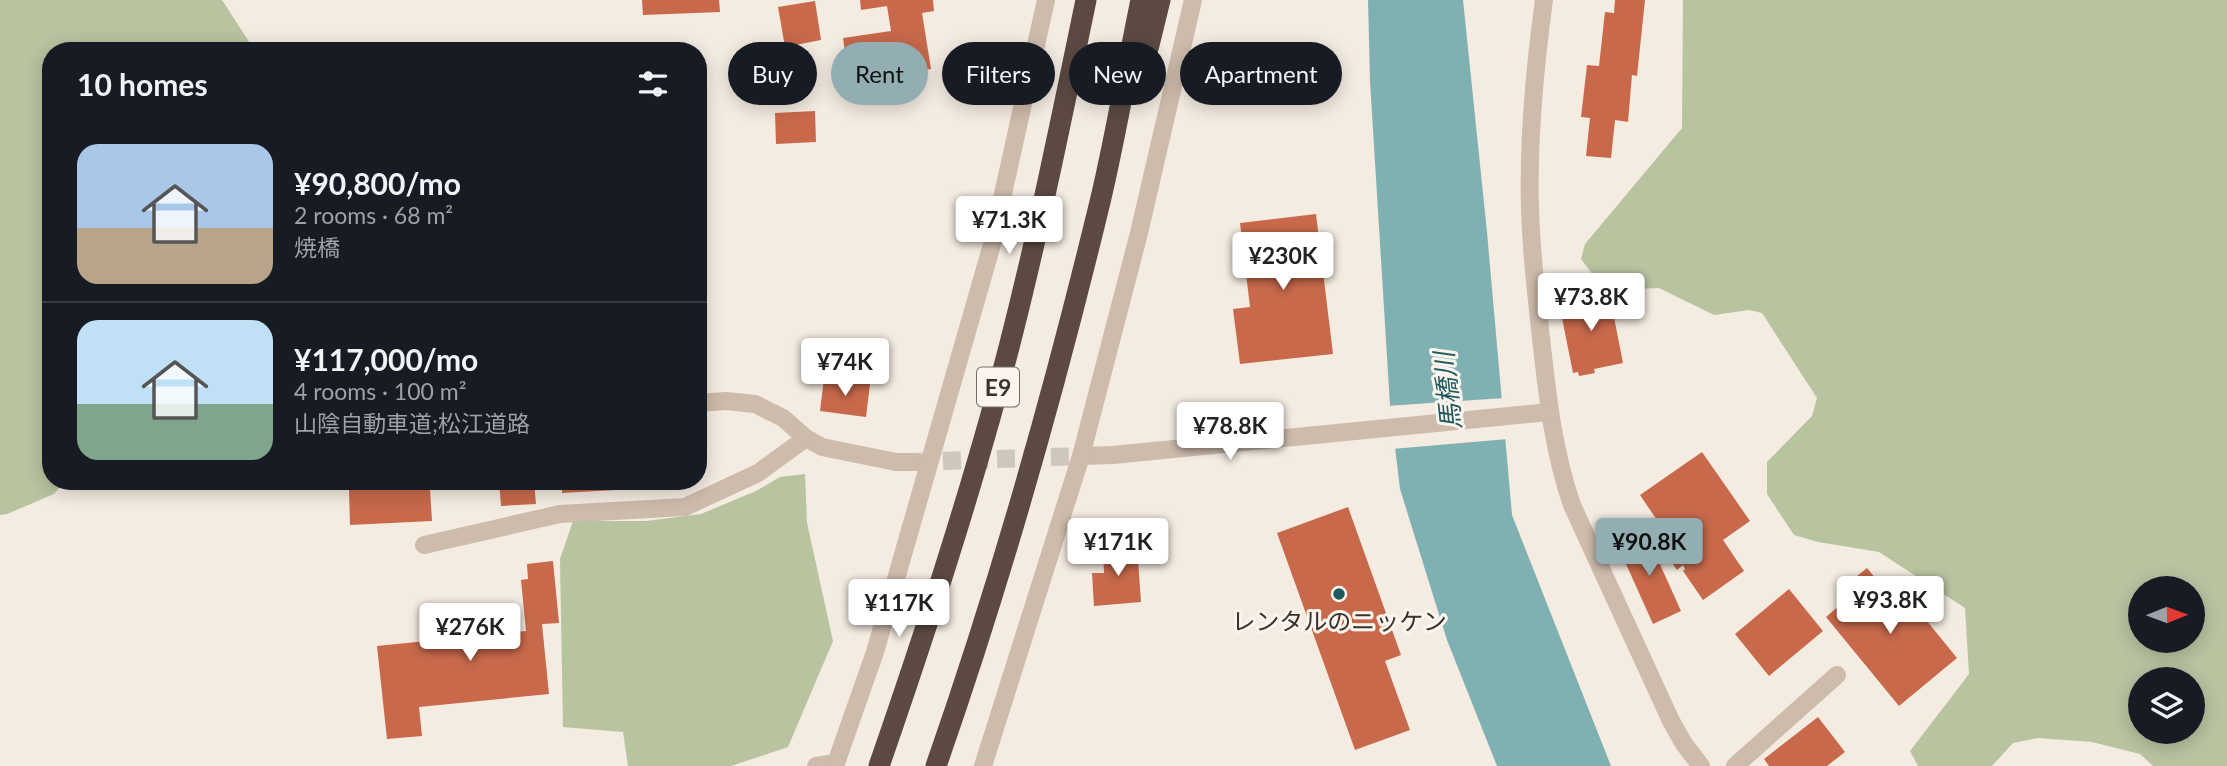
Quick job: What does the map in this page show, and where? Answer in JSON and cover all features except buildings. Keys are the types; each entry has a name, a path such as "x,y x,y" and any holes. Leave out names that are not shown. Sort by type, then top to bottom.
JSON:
{"highway":[{"name":"E9","path":"879,766 917,655 990,417 1046,192 1086,0"},
{"name":"E9","path":"936,766 969,672 1042,428 1100,200 1141,0"},
{"path":"1100,200 1149,45 1160,0"}],"street":[{"path":"816,766 835,764 875,652 991,248 1046,0"},
{"path":"983,766 1081,456 1139,233 1194,0"},
{"path":"1544,0 1533,126 1530,208 1549,412 1560,470 1572,505 1671,721 1701,766"},
{"path":"707,402 755,404 783,418 806,438 822,447 897,462 916,462"},
{"path":"1081,456 1549,412"},
{"path":"424,545 560,514 684,507 758,473 806,438"},
{"path":"1735,766 1837,675"}],"green space":[{"path":"0,0 222,0 249,42 42,42 42,490 57,490 54,494 0,515"},
{"path":"1683,0 2227,0 2227,766 2153,766 2140,754 2092,742 2038,738 2013,743 1992,766 1918,766 1910,751 1969,674 1965,608 1879,552 1818,542 1794,535 1767,494 1767,462 1812,416 1817,398 1762,313 1749,310 1714,315 1659,288 1612,290 1599,283 1581,259 1585,244 1682,128"},
{"path":"805,474 807,523 833,641 788,747 731,766 628,766 623,732 563,727 560,559 573,521 646,521 701,514 756,491 780,477"}],"water":[{"name":"馬橋川","path":"1368,0 1463,0 1512,515 1611,766 1497,766 1447,640 1400,489 1390,405 1370,81"}],"pier":[{"path":"1504,398 1508,439 1392,449 1386,406"}],"tunnel":[{"path":"916,462 1081,456"}],"place":[{"name":"レンタルのニッケン","path":"1339,594"}]}
